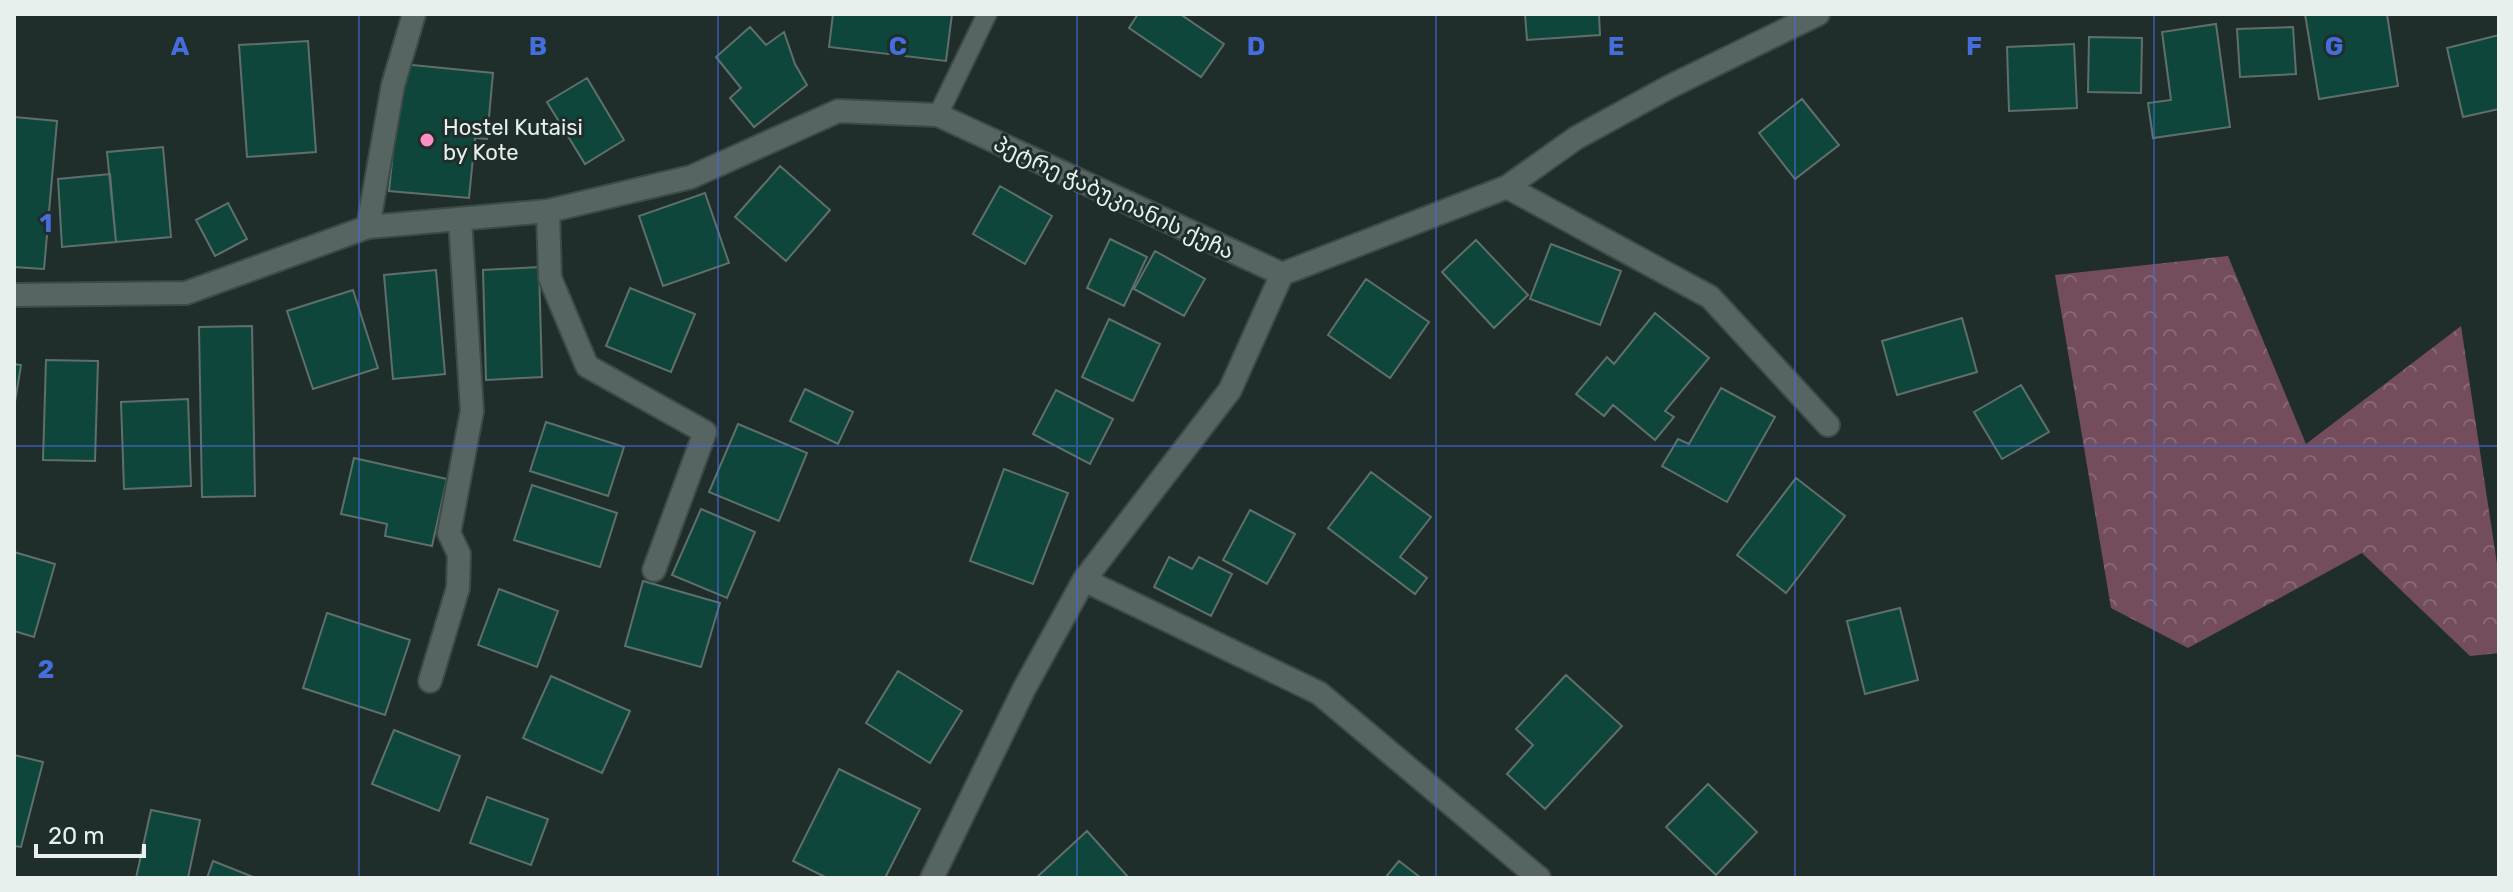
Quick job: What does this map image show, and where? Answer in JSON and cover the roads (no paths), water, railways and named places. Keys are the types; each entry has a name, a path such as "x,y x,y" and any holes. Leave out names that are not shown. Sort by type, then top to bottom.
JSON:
{"street":[{"path":"368,227 393,85 414,14"},
{"path":"932,878 1024,689 1084,580 1230,390 1282,274 1507,187 1589,131 1669,87 1818,14"},
{"name":"პეტრე ჭაბუკიანის ქუჩა","path":"14,295 186,293 368,227 548,211 691,177 838,111 938,115 1282,274"},
{"path":"1507,187 1710,297 1828,425"},
{"path":"548,211 550,278 587,366 705,432 654,570"},
{"path":"430,681 458,588 459,554 449,533 472,411 460,219"},
{"path":"1084,580 1319,693 1539,878"}],"lane":[{"path":"938,115 987,14"}],"place":[{"name":"Hostel Kutaisi by Kote","path":"427,140"}]}
